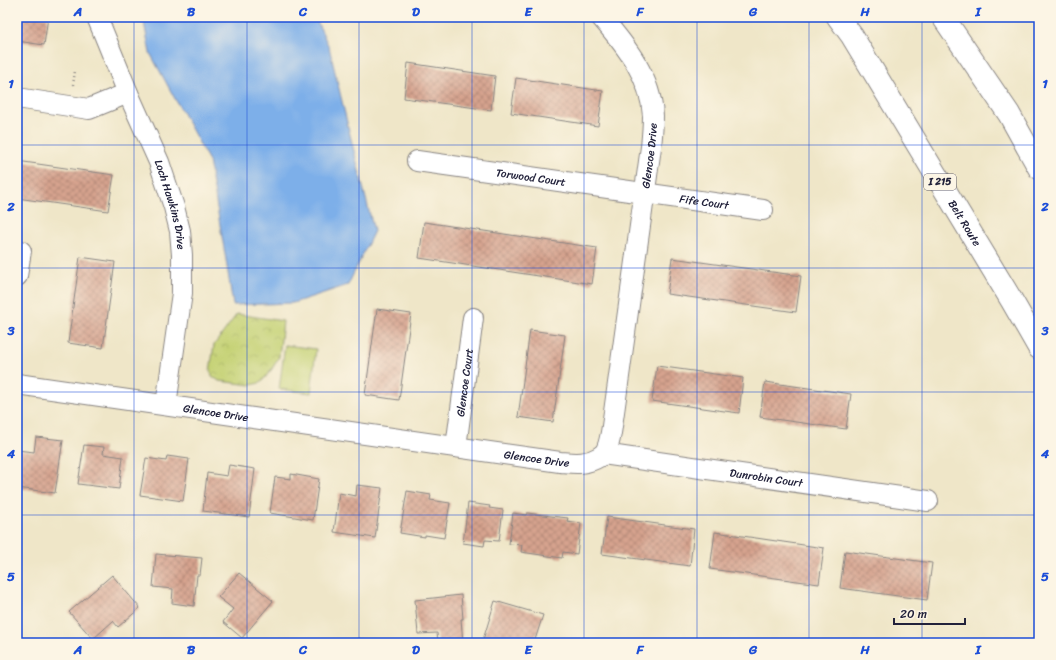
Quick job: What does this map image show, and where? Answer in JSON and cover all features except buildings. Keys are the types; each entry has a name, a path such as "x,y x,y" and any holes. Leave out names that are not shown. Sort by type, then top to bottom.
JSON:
{"highway":[{"name":"Belt Route","path":"838,17 864,57 1039,348"},
{"path":"943,17 1009,114 1039,168"}],"street":[{"name":"Loch Hawkins Drive","path":"97,17 128,93 159,162 174,207 180,232 182,255 182,292 166,405"},
{"name":"Glencoe Drive","path":"17,384 573,463 585,463 603,454 608,444 613,419 651,148 653,116 649,90 639,68 620,38 601,17"},
{"path":"17,98 89,109 128,93"},
{"name":"Torwood Court","path":"417,161 644,193"},
{"name":"Fife Court","path":"644,193 763,210"},
{"path":"17,276 21,251"},
{"name":"Glencoe Court","path":"456,447 473,318"},
{"name":"Dunrobin Court","path":"603,454 928,501"}],"green space":[{"path":"237,314 283,321 279,357 272,369 259,383 251,385 219,381 212,376 210,371 214,345"},
{"path":"285,345 316,349 311,393 279,389"}],"water":[{"path":"143,17 315,17 329,47 374,231 348,285 293,303 233,305 209,161 150,53"}]}
